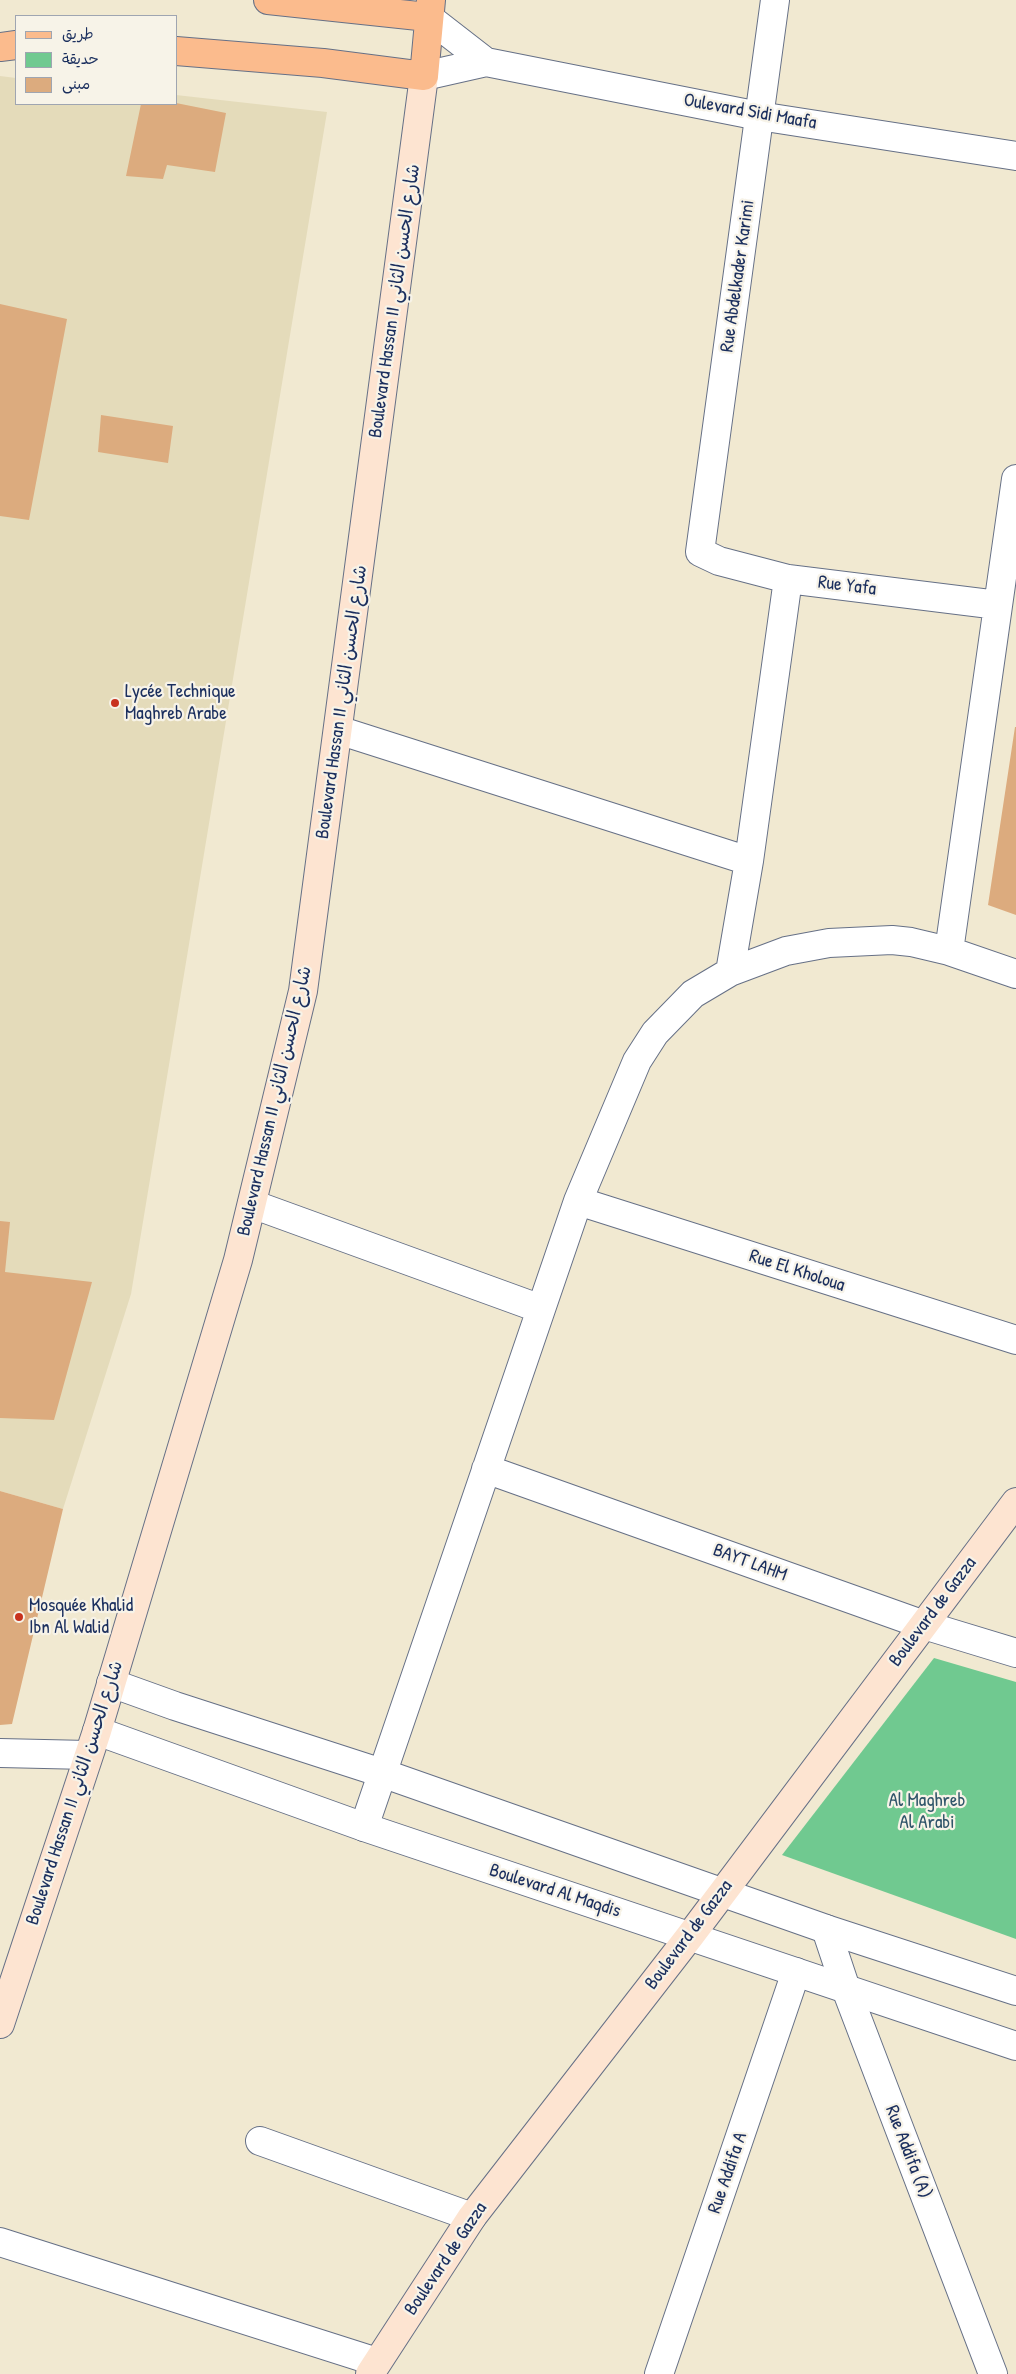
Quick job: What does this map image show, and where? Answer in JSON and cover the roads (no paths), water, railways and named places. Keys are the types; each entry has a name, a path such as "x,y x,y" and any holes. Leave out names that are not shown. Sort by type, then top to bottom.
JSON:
{"main road":[{"path":"268,0 430,8"},
{"name":"Boulevard Hassan II شارع الحسن الثاني","path":"0,2024 111,1683 235,1270 303,991 424,76 430,8"},
{"path":"0,47 15,45"},
{"path":"178,51 323,63 424,76"},
{"name":"Boulevard de Gazza","path":"374,2368 472,2217 690,1936 1016,1502"}],"street":[{"name":"Rue Abdelkader Karimi","path":"700,552 775,0"},
{"path":"430,8 486,62"},
{"path":"424,76 486,62"},
{"name":"Oulevard Sidi Maafa","path":"486,62 759,116 1016,156"},
{"path":"949,951 1016,479"},
{"name":"Rue Yafa","path":"700,552 719,561 788,579 998,605"},
{"path":"730,972 749,861 788,579"},
{"path":"338,730 749,861"},
{"path":"364,1827 578,1202 637,1061 655,1033 693,994 730,972 786,951 830,943 892,940 949,951 1016,974"},
{"name":"Rue El Kholoua","path":"578,1202 1016,1340"},
{"path":"252,1204 541,1309"},
{"name":"BAYT LAHM","path":"486,1468 924,1624 1016,1653"},
{"path":"111,1683 175,1706 382,1773 826,1929 1016,1991"},
{"name":"Boulevard Al Maqdis","path":"0,1754 92,1743 364,1827 1016,2046"},
{"name":"Rue Addifa (A)","path":"826,1929 846,1990 993,2374"},
{"name":"Rue Addifa A","path":"659,2374 796,1972"},
{"path":"260,2142 472,2217"},
{"path":"0,2242 374,2368"}],"place":[{"name":"Lycée Technique Maghreb Arabe","path":"115,703"},
{"name":"Mosquée Khalid Ibn Al Walid","path":"19,1617"}],"park label":[{"name":"Al Maghreb Al Arabi","path":"927,1812"}]}
